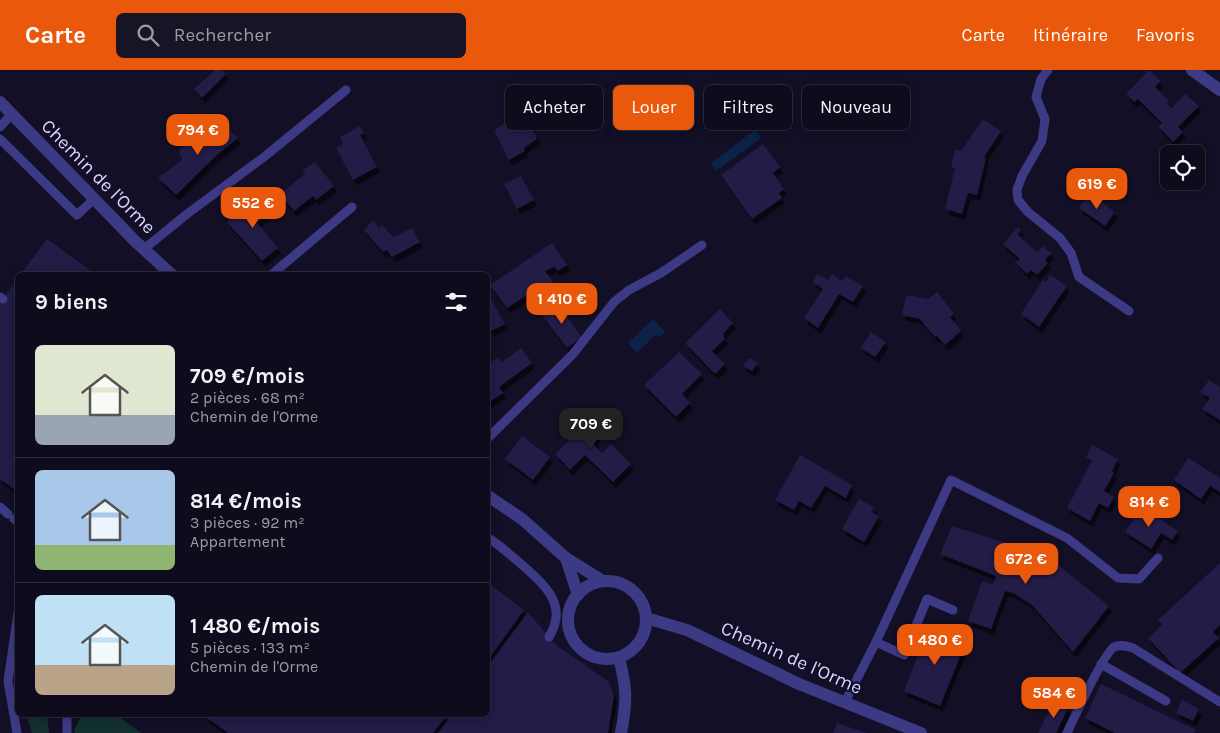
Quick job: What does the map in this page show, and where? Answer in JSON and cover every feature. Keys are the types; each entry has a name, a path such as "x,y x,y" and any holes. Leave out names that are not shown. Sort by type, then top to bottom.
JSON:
{"street":[{"path":"1192,70 1220,90"},
{"name":"Chemin de l'Orme","path":"0,102 94,199 169,272"},
{"path":"490,497 522,519 566,558 602,581"},
{"path":"566,558 578,595"},
{"path":"602,581 625,586 636,594 643,605 646,618 645,631 639,642 630,652 619,658 606,660 594,657 583,651 575,642 569,630 568,618 571,606 578,595 589,586 602,581"},
{"name":"Chemin de l'Orme","path":"646,618 687,630 799,684 921,733"},
{"path":"619,658 625,681 626,698 621,733"}],"lane":[{"path":"1048,70 1041,79 1036,97 1045,119 1042,140 1022,176 1017,190 1018,200 1028,212 1060,238 1070,253 1079,277 1129,310"},
{"path":"144,249 187,214 264,157 346,90"},
{"path":"0,127 12,114"},
{"path":"0,139 77,215 94,199"},
{"path":"275,272 352,207"},
{"path":"490,436 573,354 614,302 629,290 661,273 702,246"},
{"path":"845,702 876,642 951,480 1067,538 1118,578 1140,579 1158,558"},
{"path":"0,507 13,518"},
{"path":"490,539 527,569 549,591 555,605 557,618 549,637"},
{"path":"876,642 904,655 927,599 953,610"},
{"path":"15,633 8,681 17,733"},
{"path":"1067,733 1101,664 1113,648 1122,645 1128,646 1220,702"},
{"path":"1101,664 1166,701"},
{"path":"66,717 68,733"}],"green space":[{"path":"27,717 47,717 49,733 32,733"},
{"path":"81,717 119,717 141,733 75,733 74,730"}],"water":[{"path":"755,130 761,138 716,171 711,163"},
{"path":"653,319 665,332 659,337 656,334 637,353 628,343"}],"building":[{"path":"215,70 222,70 226,74 202,98 194,89"},
{"path":"1149,70 1161,81 1155,87 1169,101 1167,103 1172,108 1185,94 1199,106 1178,127 1183,132 1173,142 1158,126 1162,123 1138,99 1134,102 1126,94"},
{"path":"217,119 238,138 218,154 176,195 158,178 182,160 179,150"},
{"path":"983,119 1001,131 984,157 986,158 977,195 968,193 962,214 945,209 955,168 951,167 955,149 961,151"},
{"path":"505,124 505,130 531,130 535,133 537,139 524,148 525,151 509,160 494,130"},
{"path":"360,126 364,133 360,135 377,167 353,180 336,148 343,144 340,137"},
{"path":"763,144 780,167 773,173 784,189 779,193 782,198 752,219 721,175"},
{"path":"315,162 334,186 316,200 313,196 294,211 280,194 305,174 302,171"},
{"path":"521,176 534,200 517,209 504,184"},
{"path":"1089,193 1115,212 1105,226 1079,208"},
{"path":"254,197 268,213 257,223 278,248 262,261 227,222"},
{"path":"373,220 379,228 382,225 393,237 412,228 420,242 392,257 387,250 383,252 364,230"},
{"path":"1018,227 1021,229 1017,234 1037,252 1043,246 1051,253 1045,260 1048,263 1037,275 1031,270 1027,274 1016,263 1020,259 1003,244"},
{"path":"47,239 93,272 22,272"},
{"path":"552,243 567,265 558,271 554,267 545,271 558,289 540,300 533,291 507,308 490,285"},
{"path":"817,274 828,280 832,274 842,281 846,276 863,286 853,302 839,294 818,328 804,318 823,289 813,282"},
{"path":"1050,275 1067,286 1039,327 1021,314 1043,280 1046,282"},
{"path":"15,283 15,490 0,479 0,302"},
{"path":"937,292 954,314 950,317 961,331 945,345 937,336 935,337 920,319 902,315 906,295 928,299"},
{"path":"490,298 505,324 491,331 490,329"},
{"path":"557,303 582,337 567,348 541,314"},
{"path":"720,309 733,323 723,334 725,339 712,351 725,364 715,374 685,343"},
{"path":"871,332 886,342 875,357 861,348"},
{"path":"521,348 532,363 499,387 503,393 490,402 490,363 498,357 502,362"},
{"path":"679,352 702,374 682,394 690,403 676,417 644,385"},
{"path":"749,358 758,363 752,371 743,366"},
{"path":"1209,380 1220,387 1220,420 1202,409 1210,398 1200,392"},
{"path":"577,412 598,432 594,445 602,453 611,444 631,464 613,482 585,455 570,470 555,454 577,432 567,422"},
{"path":"522,436 550,457 533,480 505,459"},
{"path":"1092,445 1118,459 1112,471 1114,473 1104,491 1114,497 1108,508 1099,503 1090,521 1067,508 1092,460 1086,457"},
{"path":"800,455 852,485 846,498 825,486 811,508 799,501 794,510 775,500"},
{"path":"1188,458 1220,478 1220,492 1210,486 1201,499 1174,480"},
{"path":"859,499 875,508 872,512 879,516 864,542 842,529"},
{"path":"1142,507 1178,531 1172,540 1161,533 1151,549 1125,532"},
{"path":"952,526 1047,556 1109,606 1073,652 1032,605 1013,593 1005,591 991,629 968,621 982,581 993,585 996,576 940,554"},
{"path":"1220,563 1220,625 1213,632 1219,638 1180,673 1148,638 1162,625 1158,620"},
{"path":"490,584 524,610 490,657"},
{"path":"528,612 556,645 608,681 614,696 608,733 438,733 450,717 490,717 490,663"},
{"path":"929,627 966,642 940,706 904,691"},
{"path":"1101,684 1196,730 1194,733 1115,733 1085,718"},
{"path":"1182,700 1199,709 1193,721 1176,713"},
{"path":"1054,701 1068,708 1056,733 1038,733"},
{"path":"206,717 445,717 433,733 228,733"},
{"path":"837,723 867,733 833,733"}]}
